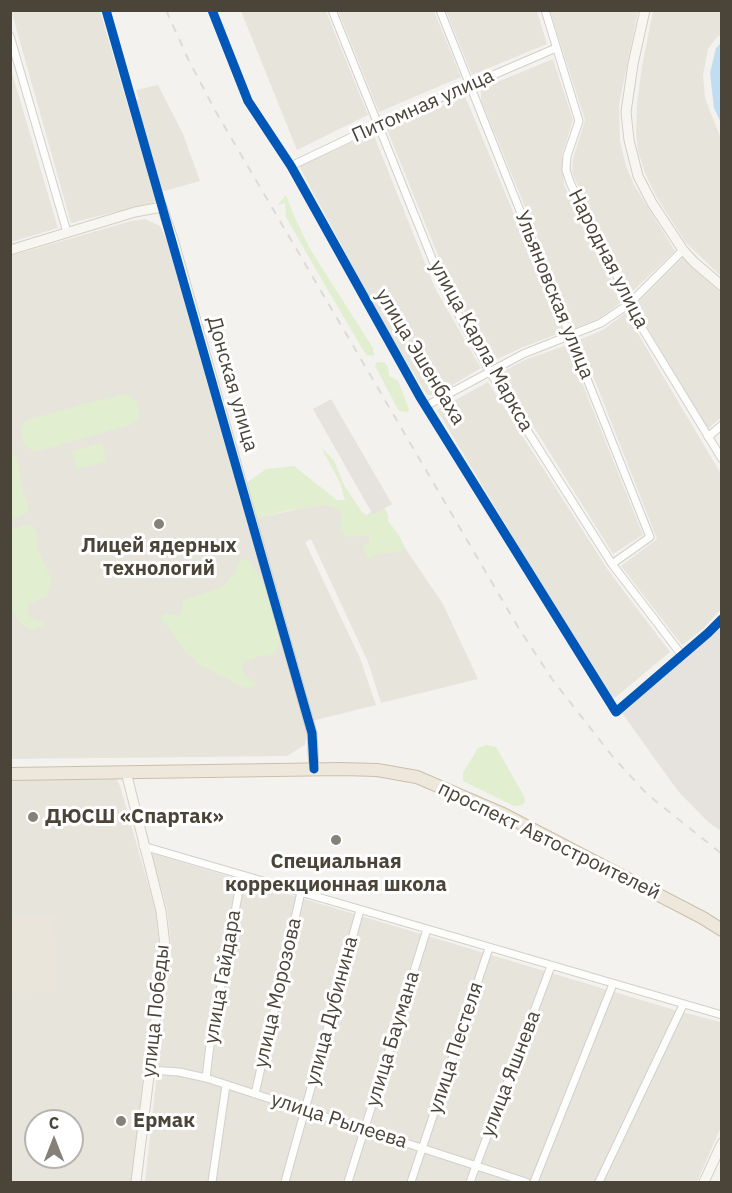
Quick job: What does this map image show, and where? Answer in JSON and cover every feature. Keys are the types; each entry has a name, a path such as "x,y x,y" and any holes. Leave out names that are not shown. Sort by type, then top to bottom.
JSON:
{"highway":[{"name":"проспект Автостроителей","path":"10,774 314,769 377,770 417,777 503,814 694,913 722,930"}],"street":[{"name":"Донская улица","path":"106,10 312,733 314,769"},
{"name":"улица Эшенбаха","path":"212,10 248,101 291,166 426,406 616,712 681,654"},
{"name":"улица Карла Маркса","path":"332,10 443,286 490,372 612,564 681,654"},
{"name":"Ульяновская улица","path":"440,10 650,537 612,564"},
{"name":"Народная улица","path":"544,10 579,121 567,156 566,170 570,182 588,223 631,302 639,323 722,459"},
{"path":"645,10 633,64 626,112 628,140 638,176 652,203 683,250 722,286"},
{"path":"10,36 68,232"},
{"name":"Питомная улица","path":"291,166 377,125 556,48"},
{"path":"10,250 135,212 162,207"},
{"path":"426,406 523,354 601,323 631,302 683,250"},
{"path":"708,437 722,425"},
{"path":"681,654 722,619"},
{"name":"улица Победы","path":"126,772 161,911 165,945 136,1182"},
{"path":"143,846 722,1015"},
{"name":"улица Гайдара","path":"206,1078 211,1037 242,875"},
{"name":"улица Морозова","path":"255,1094 301,892"},
{"name":"улица Дубинина","path":"285,1182 360,910"},
{"name":"улица Баумана","path":"348,1182 427,929"},
{"name":"улица Пестеля","path":"411,1182 489,948"},
{"name":"улица Яшнева","path":"470,1182 551,966"},
{"path":"534,1182 613,984"},
{"path":"599,1182 683,1005"},
{"name":"улица Рылеева","path":"150,1070 179,1072 206,1078 526,1182"},
{"path":"212,1182 226,1085"},
{"path":"704,1182 722,1143"}],"shaded area":[{"path":"11,10 100,11 156,202 71,223"},
{"path":"241,11 326,11 368,115 297,150"},
{"path":"338,11 434,11 461,77 379,112"},
{"path":"446,11 537,11 547,44 472,75"},
{"path":"550,11 638,11 619,105 620,141 626,166 634,185 675,251 632,292 593,222 572,172 573,159 585,120"},
{"path":"653,11 721,11 721,35 708,49 703,75 705,98 721,139 721,276 685,242 656,196 638,151 637,105"},
{"path":"553,59 573,120 562,155 564,185 582,225 623,301 599,319 575,328 481,100 481,91 485,87"},
{"path":"10,66 58,228 11,242 10,242"},
{"path":"158,85 183,134 200,181 160,192 134,101 139,99 136,90"},
{"path":"465,96 563,332 492,362 450,285 386,127"},
{"path":"373,133 435,288 481,368 436,395 427,395 383,323 299,166"},
{"path":"145,219 160,226 167,241 307,733 305,745 287,756 11,759 10,256"},
{"path":"683,257 721,293 721,417 708,429 644,322 637,303"},
{"path":"628,311 634,327 721,474 721,609 703,629 682,645 621,566 657,539 579,340 603,330"},
{"path":"567,345 643,535 613,554 500,373 527,359"},
{"path":"488,382 608,570 670,652 611,701 437,410"},
{"path":"331,399 392,504 373,515 313,409"},
{"path":"317,505 337,508 363,535 371,535 369,542 380,553 392,553 405,548 443,604 478,679 381,703 368,662 311,539 305,542 360,658 376,705 312,721 256,518"},
{"path":"721,627 721,831 708,822 678,791 622,713"},
{"path":"106,776 117,780 120,786 156,912 159,945 131,1182 11,1182 10,778"},
{"path":"151,853 721,1022 721,1127 697,1182 145,1182 171,945 167,909"},
{"path":"11,916 54,916 56,992 11,993"}],"green space":[{"path":"286,195 310,249 373,348 374,356 367,355 363,350 329,292 286,217 285,203 278,205"},
{"path":"380,362 385,363 388,367 389,376 398,381 409,409 408,412 399,411 375,366"},
{"path":"119,395 127,395 137,402 138,420 132,424 38,451 24,445 21,431 27,420"},
{"path":"102,443 107,461 77,469 72,451"},
{"path":"321,447 334,460 344,485 362,512 366,515 383,506 388,515 388,521 399,535 405,548 392,553 380,553 368,559 363,546 369,542 371,535 349,537 344,534 340,530 341,512 329,505 290,510 256,518 245,484 266,469 294,466 337,500 345,500 340,483"},
{"path":"10,452 15,456 19,466 22,487 28,504 28,512 11,520"},
{"path":"31,525 35,529 38,550 52,580 47,596 29,604 27,610 29,616 45,623 44,626 32,631 19,622 11,606 11,530"},
{"path":"241,560 251,563 266,588 280,640 276,652 242,663 242,672 247,678 257,683 254,687 245,688 199,664 184,650 160,619 164,614 181,615 183,600 220,588 235,573"},
{"path":"487,745 496,747 524,796 525,802 522,805 514,806 463,781 463,773 478,748"}],"water":[{"path":"721,43 721,123 714,108 710,73 716,48"}],"railway":[{"path":"166,10 216,112 518,627 552,679 613,757 647,794 722,854"}],"cycle path":[{"path":"106,10 312,733 314,769"},
{"path":"212,10 248,101 291,166 420,397 616,712 722,619"}],"place":[{"name":"Лицей ядерных технологий","path":"159,524"},
{"name":"ДЮСШ «Спартак»","path":"33,817"},
{"name":"Специальная коррекционная школа","path":"336,840"},
{"name":"Ермак","path":"121,1121"}]}
